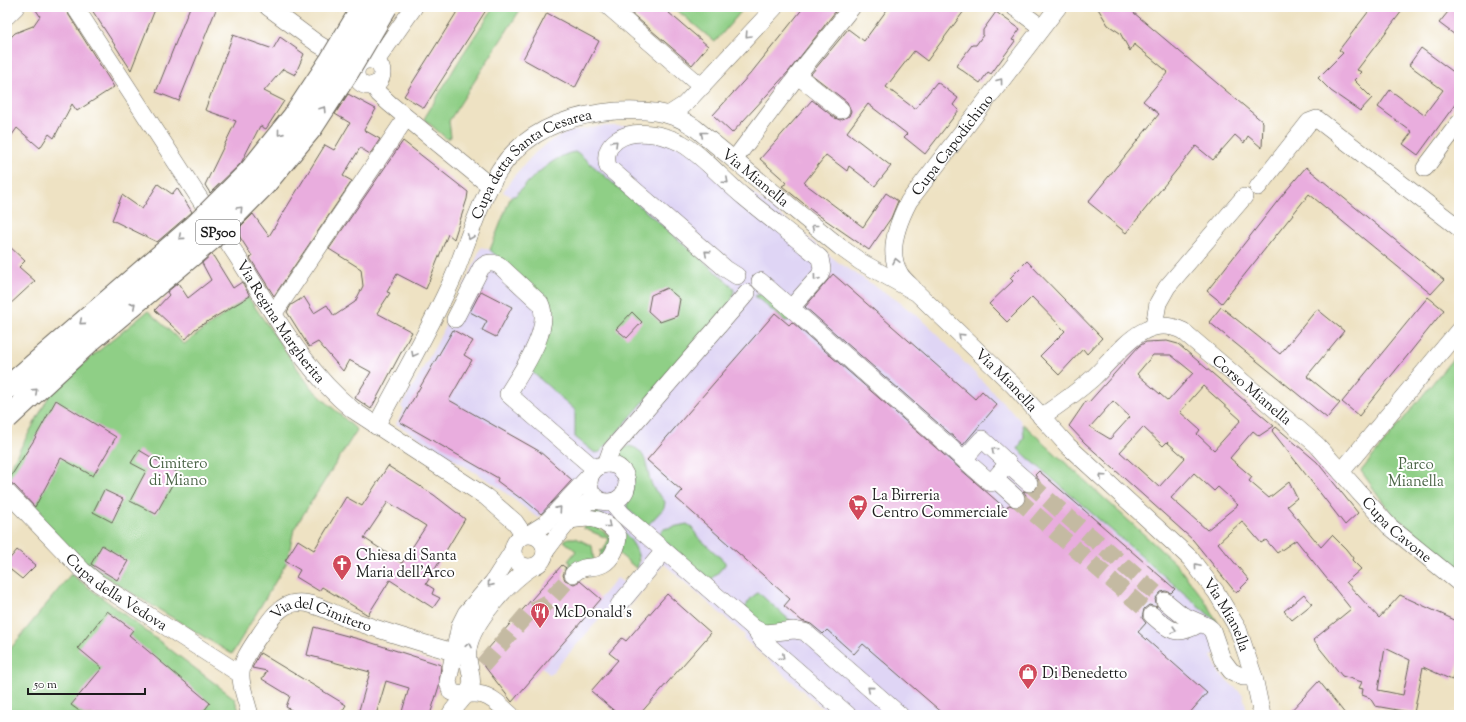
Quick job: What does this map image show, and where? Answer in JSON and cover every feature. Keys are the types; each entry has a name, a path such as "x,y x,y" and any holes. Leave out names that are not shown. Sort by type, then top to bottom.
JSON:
{"highway":[{"name":"SP500","path":"7,388 196,225 250,170 294,116 331,60 363,7"},
{"name":"SP500","path":"7,418 92,339 210,240 265,184 312,127 349,70 386,7"}],"street":[{"path":"7,16 16,7"},
{"name":"Via Regina Margherita","path":"75,7 274,313 315,373 335,395 376,426 486,496 510,517 526,534"},
{"path":"268,7 318,44 357,67"},
{"path":"376,61 414,7"},
{"path":"609,7 702,87"},
{"path":"670,114 684,105 702,87 775,7"},
{"path":"734,160 852,7"},
{"path":"1014,7 1041,27"},
{"name":"Cupa Capodichino","path":"917,293 900,274 896,262 894,248 901,216 909,201 1041,27 1058,7"},
{"path":"374,86 365,85 358,80 356,72 357,67 363,61 376,61"},
{"path":"374,86 380,80 382,72 376,61"},
{"path":"798,76 841,110"},
{"path":"374,86 379,94 406,118 490,186"},
{"name":"Cupa detta Santa Cesarea","path":"376,426 434,318 458,266 490,186 500,168 514,151 533,137 554,125 574,117 601,112 629,111 670,114"},
{"name":"Via Mianella","path":"670,114 682,119 694,127 840,247 861,262 917,293 1013,385 1068,446 1172,541 1204,575 1227,607 1238,629 1254,676 1262,715"},
{"path":"274,313 406,118"},
{"path":"1258,187 1309,122 1316,119 1459,228"},
{"path":"1425,168 1459,123"},
{"path":"738,276 720,264 608,167 606,159 607,151 613,142 623,136 631,134 652,134 680,143 692,151 743,196 820,258 822,269 820,275 791,308"},
{"path":"1041,417 1067,399 1093,378 1133,337 1154,326 1158,303 1167,287 1244,197"},
{"path":"455,320 481,268 492,262 499,265 540,303 544,316 540,335 508,394 597,469 619,467 626,478 627,484 623,495 606,501 588,502 545,552 541,562 515,580 475,628 468,650 477,665 480,677 491,698"},
{"path":"747,293 738,288 738,276 743,271 751,270 791,308 991,483 1008,464"},
{"path":"512,715 491,698 482,695 457,695 448,687 453,652 460,625 466,613 493,582 512,552 515,542 526,534 545,524 597,469 611,450 747,293 757,289 760,280"},
{"name":"Corso Mianella","path":"1154,326 1168,326 1183,331 1317,445 1341,472"},
{"path":"1341,472 1459,330"},
{"path":"964,459 982,439 1029,483"},
{"path":"597,469 589,487 591,493 606,501 622,514 755,629 762,640 848,715"},
{"name":"Cupa Cavone","path":"1341,472 1389,526 1459,583"},
{"path":"994,479 1016,498"},
{"name":"Cupa della Vedova","path":"7,492 82,570 98,583 240,674"},
{"path":"571,520 589,518 599,520 611,527 618,536 613,553 603,564 582,567 573,574"},
{"path":"526,534 539,538 543,542 545,552"},
{"path":"619,605 664,551"},
{"path":"512,552 517,562 526,567 532,567"},
{"path":"1165,601 1182,615 1199,624 1207,626 1212,630 1222,658 1231,671 1243,677 1254,676"},
{"name":"Via del Cimitero","path":"240,674 242,663 249,650 269,622 283,607 296,603 310,604 351,620 453,652"},
{"path":"1152,615 1170,629 1179,632 1188,630 1199,624"},
{"path":"755,629 765,633 794,630 805,632 900,715"},
{"path":"450,715 470,688 477,665"},
{"path":"240,674 250,715"}],"shaded area":[{"name":"La Birreria Centro Commerciale","path":"601,126 641,126 727,172 838,262 898,301 927,324 1020,420 1025,431 1022,444 1018,449 1218,623 1229,647 1211,656 1220,674 1243,695 1248,715 830,715 743,638 745,635 664,564 621,617 609,608 550,675 542,667 617,578 626,584 639,565 640,560 635,547 611,520 541,514 538,518 494,484 396,424 404,409 401,407 436,345 481,247 490,250 511,196 503,192 513,177 536,152 552,140 568,132"}],"green space":[{"path":"494,7 522,7 449,121 451,137 447,139 424,119 463,54"},
{"path":"673,7 745,7 715,42"},
{"path":"577,152 731,285 734,290 732,300 600,452 595,453 575,437 575,410 531,371 549,333 551,324 544,298 490,250 511,196 515,196 527,183 552,162 569,153"},
{"path":"760,294 792,320 785,321 755,296"},
{"name":"Cimitero di Miano","path":"248,297 311,388 357,430 294,529 287,562 232,654 81,562 7,482 7,473 54,387 148,311 184,344"},
{"name":"Parco Mianella","path":"1459,351 1459,568 1391,513 1361,471"},
{"path":"1023,424 1175,563 1204,599 1218,623 1018,449 1024,437"},
{"path":"629,446 636,448 644,457 653,487 665,502 664,508 648,525 644,524 627,508 634,479 632,472 620,456 621,450"},
{"path":"592,509 617,526 632,542 637,551 639,560 637,569 617,552 621,549 590,512"},
{"path":"592,522 613,540 600,560 601,550 603,551 609,539 583,528"},
{"path":"687,524 692,527 697,536 725,562 725,565 711,580 659,536 663,529"},
{"path":"568,538 576,538 592,546 594,561 570,571 567,568 571,563 568,561 576,551 564,541"},
{"path":"71,574 234,698 241,715 7,715 7,653"},
{"path":"758,593 793,623 769,630 745,611 750,600"}],"building":[{"path":"34,7 65,7 114,87 77,111 72,104 54,138 49,134 40,148 17,128 7,142 7,41 15,33 33,26 40,16"},
{"path":"90,7 156,7 131,70"},
{"path":"190,7 217,7 179,101 156,92"},
{"path":"460,7 488,7 424,108 404,96"},
{"path":"624,7 662,7 708,46 692,65"},
{"path":"804,7 839,7 789,71 732,133 713,115 751,73"},
{"path":"889,7 967,7 927,61 914,51 886,87 915,109 937,82 958,98 953,105 959,110 925,154 904,137 907,134 868,104 847,132 891,166 875,186 849,166 847,171 826,155 804,183 863,227 886,193 898,201 891,218 869,250 814,212 782,186 787,183 760,159 812,100 835,118 840,120 849,116 851,111 847,102 811,74 848,29 864,41"},
{"path":"1097,7 1127,7 1263,122 1262,148 1248,136 1244,143 1235,135 1213,160 1196,146 1126,233 1088,202 1159,114 1143,101 1168,72 1134,44 1130,51 1120,33 1108,25"},
{"path":"1372,7 1405,7 1357,70 1362,72 1354,80 1372,98 1360,111 1331,91 1318,78 1343,53 1339,50"},
{"path":"1452,7 1459,12 1459,38 1439,23"},
{"path":"996,12 1020,29 1012,40 1015,41 991,74 988,72 980,83 956,66 972,45 976,45 983,35 983,30"},
{"path":"547,13 599,41 575,88 523,59"},
{"path":"233,35 273,49 280,37 304,54 295,75 283,69 264,91 284,101 266,129 260,126 241,163 210,193 205,185 236,121 205,110"},
{"path":"1421,48 1459,76 1459,99 1418,155 1403,144 1412,132 1378,107 1390,90 1424,115 1443,90 1409,65"},
{"path":"348,94 376,109 364,130 380,139 370,154 360,148 343,176 352,181 274,296 250,258 252,256 236,231 253,214 269,236 325,145 334,150 350,123 335,114"},
{"path":"403,141 468,192 454,239 448,234 426,289 397,274 387,292 390,293 377,313 412,332 371,409 355,398 371,372 349,360 343,371 318,342 309,347 287,312 291,305 304,297 314,313 327,305 334,316 355,302 363,286 361,269 329,249"},
{"path":"1306,167 1444,280 1431,294 1309,194 1222,303 1207,291"},
{"path":"158,184 172,194 177,188 192,212 157,242 112,220 122,195 142,209"},
{"path":"7,244 25,261 19,267 35,281 7,307"},
{"path":"212,254 233,288 242,282 250,296 195,329 186,339 155,310 169,295 167,292 178,283 188,298 211,280 202,263"},
{"path":"1027,261 1102,338 1087,354 1083,349 1059,375 1040,356 1065,331 1032,297 1007,322 989,304 1013,281 1010,278"},
{"path":"833,274 975,399 982,391 997,405 963,445 805,307"},
{"path":"667,288 680,299 677,316 660,322 648,311 651,295"},
{"path":"481,291 512,307 496,337 482,330 487,321 470,312"},
{"path":"1428,297 1444,310 1359,416 1342,402"},
{"path":"1221,307 1280,354 1317,309 1344,331 1307,376 1340,403 1327,418 1209,322"},
{"path":"632,312 642,322 627,338 616,329"},
{"name":"La Birreria Centro Commerciale","path":"775,313 789,325 792,322 1006,509 1009,505 1019,508 1024,504 1026,495 1023,491 1032,493 1037,489 1039,480 1035,475 1039,471 1175,589 1171,593 1166,591 1161,592 1155,599 1157,607 1149,605 1144,609 1142,618 1146,623 1138,632 1207,693 1188,715 945,715 863,644 854,654 827,630 823,634 811,624 802,621 784,606 790,599 676,498 682,491 647,460"},
{"path":"453,330 473,341 464,355 472,360 449,400 539,451 572,480 541,514 521,497 520,498 497,481 498,478 400,422"},
{"path":"1167,341 1178,344 1274,426 1259,436 1253,431 1230,458 1252,477 1249,481 1269,498 1289,482 1297,498 1287,506 1321,547 1332,535 1346,549 1353,558 1352,560 1361,569 1346,582 1379,618 1400,595 1459,622 1459,662 1452,680 1423,667 1414,713 1375,706 1370,698 1362,695 1363,689 1359,688 1362,682 1342,676 1313,640 1351,609 1296,540 1277,553 1266,540 1261,543 1242,521 1218,543 1249,580 1236,593 1193,540 1085,443 1069,426 1086,401 1089,402 1139,346 1146,342","holes":["1153,355 1171,355 1193,373 1168,401 1137,374","1203,386 1241,420 1214,450 1197,434 1200,430 1180,412","1113,401 1130,417 1110,439 1090,427","1143,427 1163,446 1167,442 1185,458 1159,487 1120,452","1194,473 1214,491 1218,487 1238,505 1207,530 1171,498","1385,648 1410,660 1403,695 1378,690"]},
{"path":"56,400 116,437 93,476 61,458 35,507 14,485 8,481 34,440"},
{"path":"1276,427 1317,462 1358,513 1345,525 1272,431"},
{"path":"139,450 181,475 170,481 173,483 156,514 130,501 146,471 131,463"},
{"path":"388,466 434,495 465,519 426,584 434,589 432,594 440,598 433,608 390,580 368,615 322,587 319,591 296,577 300,570 285,561 298,540 314,550 346,497 362,506","holes":["388,502 426,526 402,563 364,538"]},
{"path":"104,490 123,499 112,522 93,512"},
{"path":"102,545 128,561 117,580 91,564"},
{"path":"17,550 36,565 22,579 7,567 7,562"},
{"name":"McDonald's","path":"562,565 566,568 563,575 565,580 574,584 580,581 601,599 512,702 479,659"},
{"path":"667,594 711,633 639,715 619,715 591,691 618,660 609,653 622,638 626,641"},
{"path":"1304,594 1312,604 1292,620 1284,611"},
{"path":"107,611 133,630 129,635 210,703 201,715 85,715 71,705 102,668 78,648"},
{"path":"314,627 366,641 441,665 439,686 430,715 401,715 409,688 386,681 376,715 359,710 370,672 307,655"},
{"path":"260,653 346,705 340,715 300,715 286,707 290,696 262,679 267,671 252,668"},
{"path":"1319,681 1346,715 1287,715"}],"tunnel":[{"path":"1029,483 1165,601"},
{"path":"1016,498 1152,615"},
{"path":"483,665 528,613 547,603 573,574"}],"place":[{"name":"La Birreria Centro Commerciale","path":"858,521"},
{"name":"Chiesa di Santa Maria dell'Arco","path":"342,581"},
{"name":"McDonald's","path":"540,629"},
{"name":"Di Benedetto","path":"1028,690"}]}
